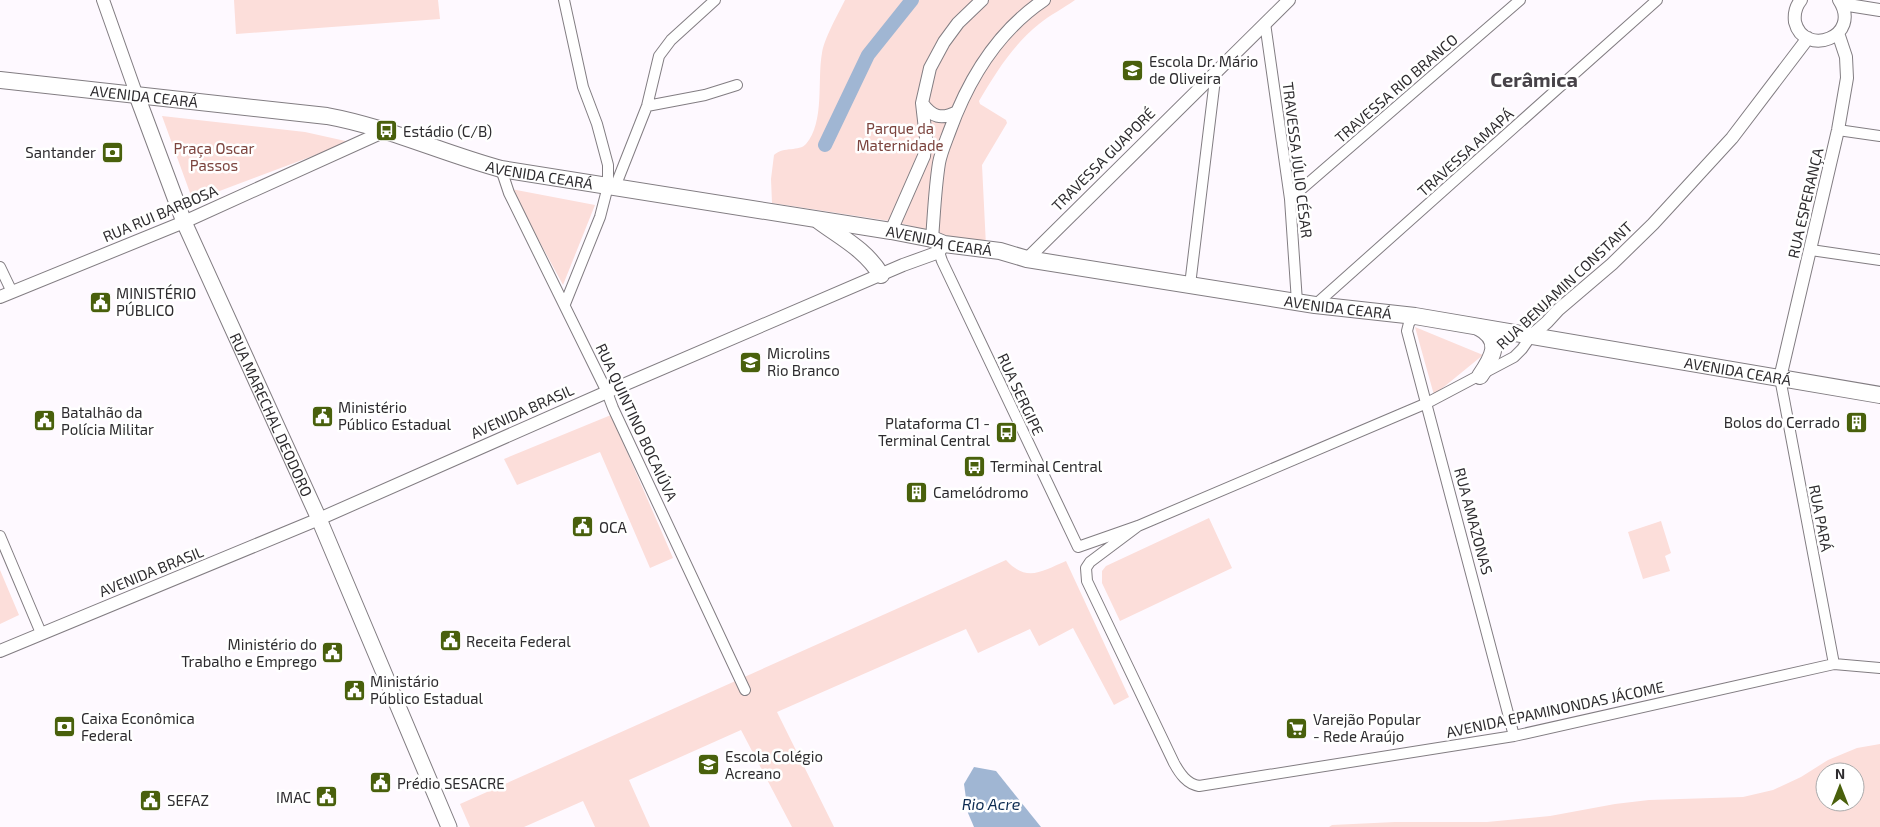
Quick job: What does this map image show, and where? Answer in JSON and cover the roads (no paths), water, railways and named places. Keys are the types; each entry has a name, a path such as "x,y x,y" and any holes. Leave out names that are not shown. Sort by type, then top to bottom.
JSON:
{"main road":[{"name":"AVENIDA CEARÁ","path":"0,80 351,120 501,169 891,231 938,245 1000,251 1027,259 1315,305 1415,316 1880,395"},
{"name":"RUA MARECHAL DEODORO","path":"137,96 184,222 319,519 445,826"},
{"path":"815,219 861,251 872,261 881,275"},
{"path":"1478,327 1491,337 1494,345 1489,363 1480,376"}],"street":[{"name":"RUA MARECHAL DEODORO","path":"103,0 137,96"},
{"path":"564,0 583,87 605,149 611,187"},
{"path":"564,304 611,187 647,106 659,56 671,40 715,0"},
{"path":"891,231 924,156 926,138 922,103 930,68 944,42 958,23 982,0"},
{"path":"938,245 939,161 957,112 980,66 996,42 1014,24 1044,0"},
{"name":"TRAVESSA GUAPORÉ","path":"1027,259 1289,0"},
{"name":"TRAVESSA RIO BRANCO","path":"1290,199 1520,0"},
{"name":"TRAVESSA AMAPÁ","path":"1315,305 1657,0"},
{"path":"1840,2 1880,10"},
{"path":"1797,3 1794,17 1796,26 1801,33 1816,41 1825,41 1838,34 1842,28 1845,16 1840,2"},
{"name":"TRAVESSA JÚLIO CÉSAR","path":"1264,23 1290,199 1298,302"},
{"name":"RUA ESPERANÇA","path":"1780,378 1838,130 1846,78 1846,57 1838,34"},
{"name":"RUA BENJAMIN CONSTANT","path":"1078,548 1138,526 1427,403 1514,356 1522,349 1531,336 1612,264 1672,203 1732,138 1808,38"},
{"path":"1190,284 1216,71"},
{"path":"647,106 705,95 737,85"},
{"path":"922,103 929,112 938,116 947,117 957,112"},
{"name":"RUA RUI BARBOSA","path":"6,295 184,222 385,130"},
{"path":"1838,130 1880,136"},
{"name":"RUA QUINTINO BOCAIÚVA","path":"501,169 509,193 607,392 745,690"},
{"name":"AVENIDA BRASIL","path":"0,652 319,519 607,392 926,256 938,245"},
{"name":"RUA SERGIPE","path":"938,245 942,261 1078,548"},
{"path":"1811,250 1880,260"},
{"path":"0,267 6,295"},
{"name":"RUA AMAZONAS","path":"1415,316 1409,323 1407,331 1514,736"},
{"name":"RUA PARÁ","path":"1780,378 1834,664"},
{"name":"RUA BENJAMIN CONSTANT","path":"1138,526 1096,556 1086,568 1087,581 1180,773"},
{"path":"0,536 41,634"},
{"name":"AVENIDA EPAMINONDAS JÁCOME","path":"1180,773 1191,784 1199,786 1514,736 1834,664 1880,668"}],"water":[{"name":"Rio Acre","path":"974,767 996,771 1041,827 974,827 968,813 964,784"}],"waterway":[{"path":"825,145 868,55 912,0"}],"place":[{"name":"Escola Dr. Mário de Oliveira","path":"1133,70"},
{"name":"Estádio (C/B)","path":"387,131"},
{"name":"Santander","path":"112,152"},
{"name":"MINISTÉRIO PÚBLICO","path":"100,302"},
{"name":"Microlins Rio Branco","path":"751,362"},
{"name":"Ministério Público Estadual","path":"322,416"},
{"name":"Batalhão da Polícia Militar","path":"45,421"},
{"name":"Bolos do Cerrado","path":"1856,422"},
{"name":"Plataforma C1 - Terminal Central","path":"1006,432"},
{"name":"Terminal Central","path":"974,466"},
{"name":"Camelódromo","path":"917,492"},
{"name":"OCA","path":"583,527"},
{"name":"Receita Federal","path":"450,641"},
{"name":"Ministério do Trabalho e Emprego","path":"333,653"},
{"name":"Ministário Público Estadual","path":"354,690"},
{"name":"Caixa Econômica Federal","path":"65,727"},
{"name":"Varejão Popular - Rede Araújo","path":"1297,728"},
{"name":"Escola Colégio Acreano","path":"709,765"},
{"name":"Prédio SESACRE","path":"381,783"},
{"name":"IMAC","path":"327,797"},
{"name":"SEFAZ","path":"151,800"}],"district":[{"name":"Cerâmica","path":"1534,79"}],"park label":[{"name":"Parque da Maternidade","path":"900,136"},
{"name":"Praça Oscar Passos","path":"214,156"}]}
